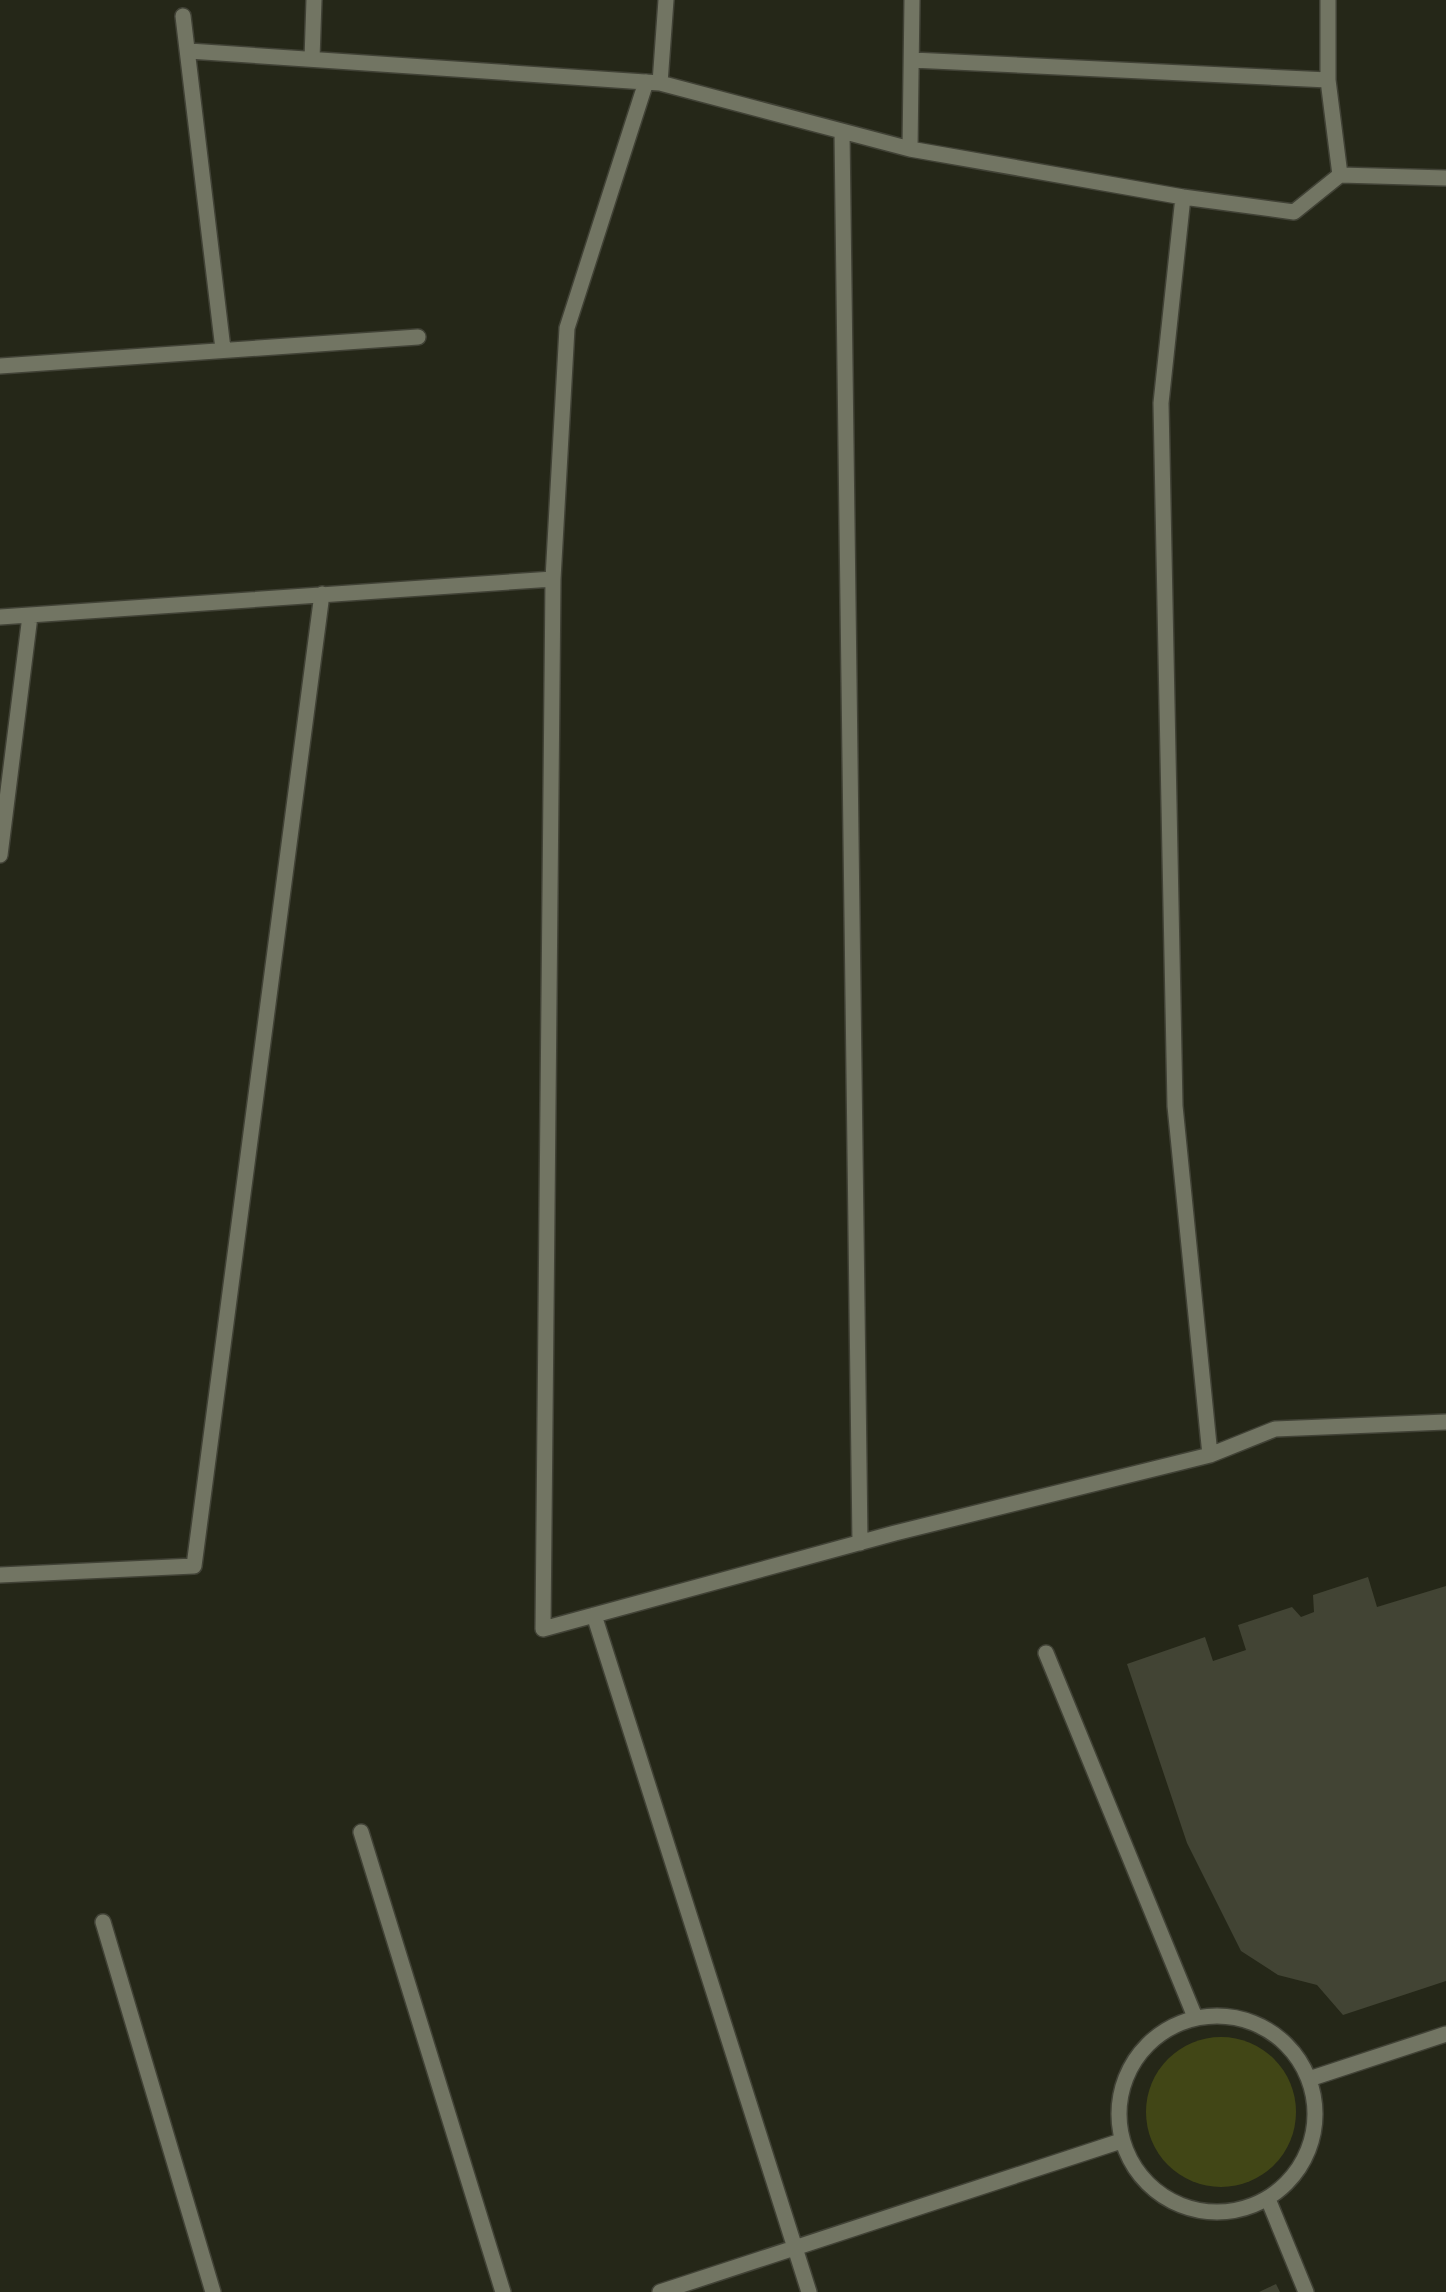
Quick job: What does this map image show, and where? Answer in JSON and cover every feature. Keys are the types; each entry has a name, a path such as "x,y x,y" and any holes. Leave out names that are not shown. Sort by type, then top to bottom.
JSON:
{"street":[{"path":"312,59 314,0"},
{"path":"666,0 653,82 567,328 553,579 543,1629 860,1543 1210,1455 1275,1430 1446,1422"},
{"path":"910,149 912,0"},
{"path":"1328,0 1328,80 1340,175"},
{"path":"183,16 223,349"},
{"path":"189,51 653,82 910,149 1183,197 1294,212 1340,175 1446,178"},
{"path":"912,60 1328,80"},
{"path":"842,132 860,1543"},
{"path":"1183,197 1161,403 1174,1106 1210,1455"},
{"path":"0,366 418,337"},
{"path":"0,617 553,579"},
{"path":"0,1575 194,1566 322,594"},
{"path":"0,855 30,616"},
{"path":"594,1615 809,2292"},
{"path":"1046,1653 1194,2017"},
{"path":"361,1832 503,2292"},
{"path":"103,1922 213,2292"},
{"path":"1218,2015 1241,2018 1263,2026 1282,2040 1298,2058 1309,2079 1315,2101 1315,2124 1310,2146 1301,2167 1286,2185 1268,2199 1234,2212 1198,2211 1164,2198 1138,2173 1121,2141 1118,2109 1125,2077 1141,2050 1165,2029 1194,2017 1218,2015"},
{"path":"1309,2079 1446,2034"},
{"path":"660,2292 1121,2141"},
{"path":"1268,2199 1306,2292"}],"green space":[{"path":"1221,2037 1250,2042 1263,2049 1274,2059 1284,2070 1291,2083 1296,2112 1291,2141 1284,2154 1274,2165 1263,2175 1250,2182 1221,2187 1192,2182 1179,2175 1168,2165 1158,2154 1151,2141 1146,2112 1151,2083 1158,2070 1168,2059 1179,2049 1192,2042"}],"building":[{"path":"1368,1577 1377,1607 1446,1586 1446,1981 1343,2015 1317,1985 1278,1975 1241,1951 1187,1843 1127,1664 1205,1637 1213,1661 1246,1650 1238,1625 1292,1607 1301,1617 1314,1612 1313,1595"},
{"path":"1276,2284 1280,2292 1259,2292"}]}
